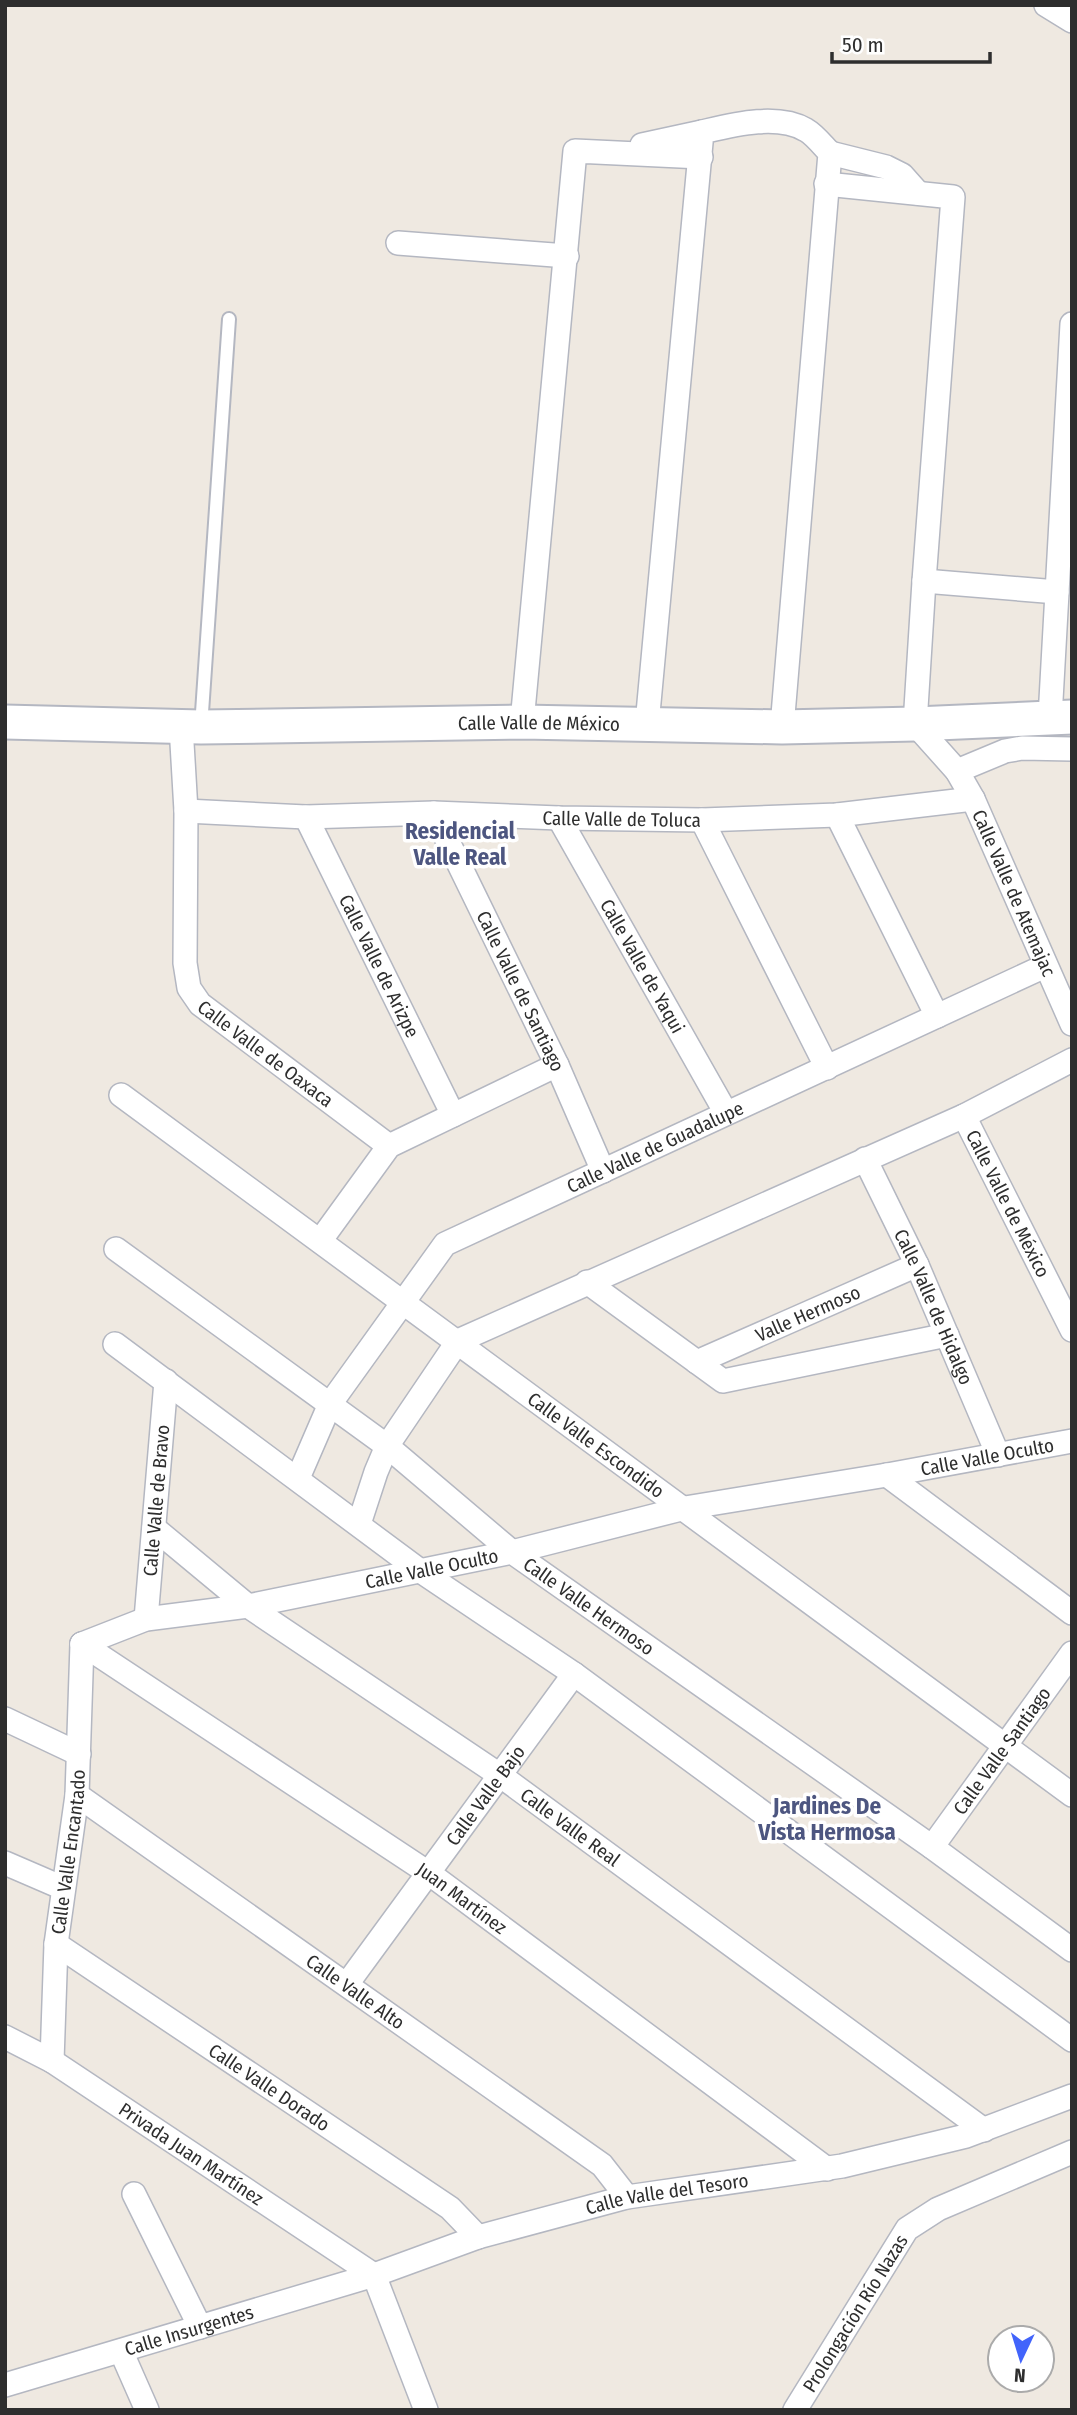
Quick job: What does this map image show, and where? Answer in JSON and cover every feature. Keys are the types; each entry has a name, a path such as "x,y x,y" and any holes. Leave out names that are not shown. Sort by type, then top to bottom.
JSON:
{"street":[{"path":"1046,5 1072,21"},
{"path":"611,152 729,126 772,120 806,130 830,153 886,167 902,176 918,193"},
{"path":"647,724 702,132"},
{"path":"522,722 575,150 701,157"},
{"path":"782,727 830,153"},
{"path":"826,184 953,197 915,724"},
{"path":"398,243 567,256"},
{"path":"1061,718 1057,592 1072,324"},
{"path":"924,581 1057,592"},
{"name":"Calle Valle de México","path":"5,722 191,726 522,722 782,727 1061,718"},
{"name":"Calle Valle de Atemajac","path":"915,724 957,771 973,799 1072,1024"},
{"name":"Calle Valle de Oaxaca","path":"191,726 186,811 185,964 189,988 200,1004 389,1146"},
{"path":"957,771 1005,751 1022,748 1072,749"},
{"name":"Calle Valle de Toluca","path":"186,811 306,817 434,813 702,820 836,815 973,799"},
{"name":"Calle Valle de Santiago","path":"434,813 557,1065 603,1171"},
{"path":"836,815 937,1016"},
{"name":"Calle Valle de Arizpe","path":"306,817 453,1115"},
{"name":"Calle Valle de Yaqui","path":"559,818 726,1113"},
{"path":"702,820 827,1068"},
{"name":"Calle Valle de Guadalupe","path":"298,1478 330,1404 446,1244 1045,966"},
{"path":"359,1524 387,1446 458,1341 964,1116 1072,1060"},
{"path":"320,1241 389,1146 557,1065"},
{"name":"Calle Valle Escondido","path":"121,1095 1072,1795"},
{"name":"Calle Valle de México","path":"964,1116 1072,1330"},
{"name":"Calle Valle de Hidalgo","path":"865,1159 917,1265 998,1455"},
{"name":"Calle Valle Hermoso","path":"116,1249 387,1446 512,1552 932,1847 1072,1950"},
{"name":"Valle Hermoso","path":"698,1362 917,1265"},
{"path":"587,1282 723,1381 947,1335"},
{"path":"115,1344 419,1570 574,1674 1072,2040"},
{"name":"Calle Valle de Bravo","path":"146,1619 166,1381"},
{"name":"Calle Valle Oculto","path":"82,1644 146,1619 248,1605 512,1552 685,1508 1072,1441"},
{"path":"887,1475 1072,1614"},
{"name":"Calle Valle Real","path":"154,1528 248,1605 500,1776 975,2133"},
{"name":"Calle Valle Encantado","path":"52,2061 57,1944 77,1796 82,1644"},
{"name":"Juan Martínez","path":"82,1644 430,1874 827,2169"},
{"name":"Calle Valle Santiago","path":"932,1847 1072,1653"},
{"name":"Calle Valle Bajo","path":"347,1984 574,1674"},
{"path":"5,1719 79,1754"},
{"name":"Calle Valle Alto","path":"77,1796 602,2165 627,2197"},
{"path":"5,1863 63,1888"},
{"name":"Calle Valle Dorado","path":"57,1944 450,2208 478,2236"},
{"name":"Privada Juan Martínez","path":"5,2037 52,2061 374,2275"},
{"name":"Calle Valle del Tesoro","path":"374,2275 478,2236 627,2197 827,2169 975,2133 1072,2096"},
{"name":"Prolongación Río Nazas","path":"795,2410 907,2229 938,2209 1072,2151"},
{"path":"134,2194 200,2327"},
{"path":"374,2275 426,2410"},
{"name":"Calle Insurgentes","path":"5,2385 374,2275"},
{"path":"121,2351 146,2410"}],"lane":[{"path":"191,726 229,319"}],"district":[{"name":"Residencial Valle Real","path":"460,844"},
{"name":"Jardines De Vista Hermosa","path":"827,1819"}]}
